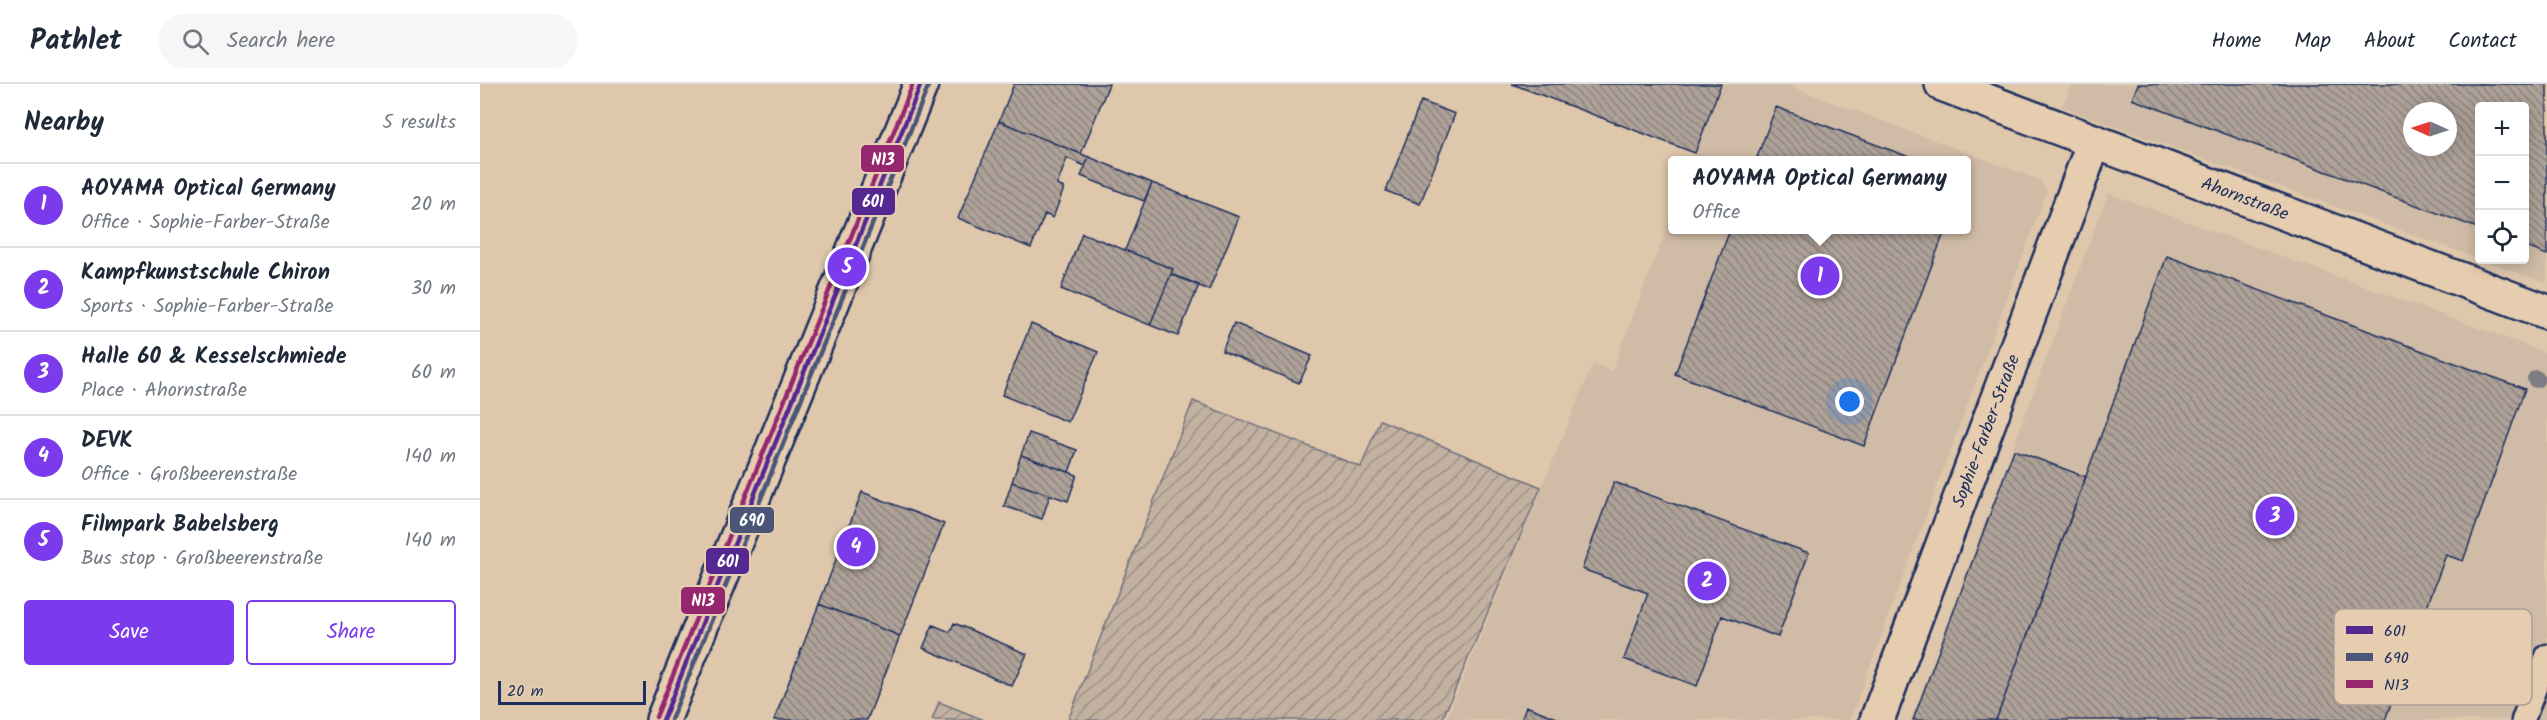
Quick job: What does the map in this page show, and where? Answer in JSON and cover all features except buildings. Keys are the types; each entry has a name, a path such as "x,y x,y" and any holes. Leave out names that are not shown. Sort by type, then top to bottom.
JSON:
{"street":[{"path":"663,720 921,84"},
{"name":"Ahornstraße","path":"1942,84 2547,312"},
{"name":"Sophie-Farber-Straße","path":"1877,720 2094,142"}],"lane":[{"path":"2532,696 2547,656"},
{"path":"2523,720 2529,705"}],"shaded area":[{"path":"1721,84 1784,84 2040,180 2047,191 1850,720 1446,720 1593,363 1612,371 1668,224 1668,234 1971,234 1971,156 1694,156"},
{"path":"2071,84 2547,84 2547,283 2493,264 2529,264 2529,102 2475,102 2475,258 2062,107"},
{"path":"2108,193 2547,353 2547,720 1911,720"},
{"path":"1193,401 1361,467 1380,420 1541,487 1442,720 1068,720"},
{"path":"939,702 984,720 932,720"}],"transit line":[{"name":"N13","path":"656,717 913,84"},
{"name":"601","path":"663,720 921,84"},
{"name":"690","path":"671,720 928,87"}],"place":[{"name":"Filmpark Babelsberg","path":"847,267"},
{"name":"AOYAMA Optical Germany","path":"1820,276"},
{"name":"Halle 60 & Kesselschmiede","path":"2275,516"},
{"name":"DEVK","path":"856,547"},
{"name":"Kampfkunstschule Chiron","path":"1707,581"}]}
